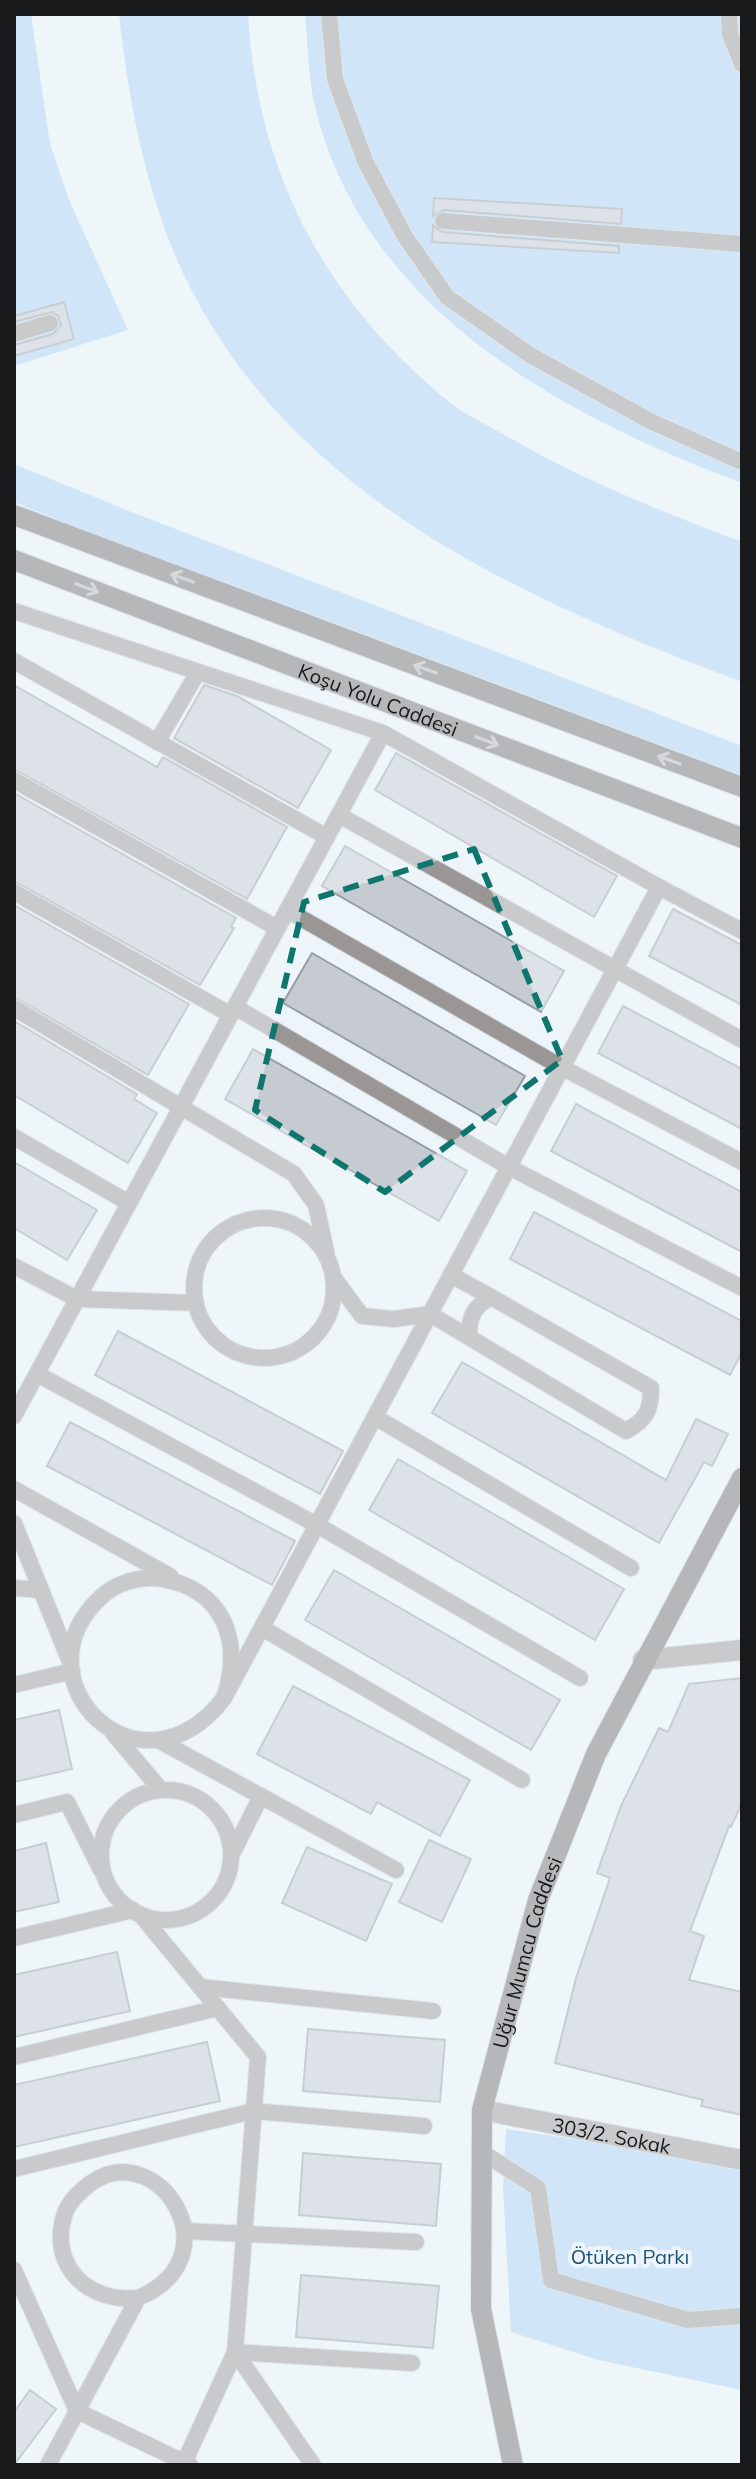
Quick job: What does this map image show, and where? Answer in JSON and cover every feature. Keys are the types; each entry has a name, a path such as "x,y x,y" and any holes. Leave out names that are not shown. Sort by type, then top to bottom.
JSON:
{"main road":[{"path":"14,515 742,787"},
{"name":"Koşu Yolu Caddesi","path":"14,560 742,838"},
{"name":"Uğur Mumcu Caddesi","path":"513,2465 481,2309 482,2110 538,1900 596,1754 643,1660 742,1478"}],"street":[{"path":"643,1660 742,1650"},
{"name":"303/2. Sokak","path":"482,2110 742,2160"}],"lane":[{"path":"329,14 335,79 365,161 404,235 447,297 530,355 650,421 742,462"},
{"path":"729,14 730,34 742,64"},
{"path":"443,221 742,244"},
{"path":"14,334 50,323"},
{"path":"14,611 383,733 742,931"},
{"path":"14,661 327,837"},
{"path":"157,742 198,672"},
{"path":"14,1416 383,733"},
{"path":"14,780 277,928"},
{"path":"339,815 742,1040"},
{"path":"109,1729 134,1739 160,1741 186,1734 208,1719 224,1698 659,887"},
{"path":"14,892 509,1167 742,1288"},
{"path":"287,910 563,1068 742,1162"},
{"path":"14,1008 294,1174 316,1205 334,1278 362,1316 394,1319 430,1314 626,1431 643,1422 651,1406 651,1388 451,1275"},
{"path":"14,1137 129,1203"},
{"path":"326,1255 312,1236 293,1223 272,1218 250,1219 229,1227 212,1241 200,1259 195,1281 196,1303 204,1323 218,1341 239,1353 262,1358 286,1354 308,1343 324,1325 333,1302 334,1278"},
{"path":"14,1266 77,1299 196,1303"},
{"path":"469,1337 469,1319 478,1304 491,1297"},
{"path":"37,1374 317,1525 580,1678"},
{"path":"375,1417 631,1568"},
{"path":"14,1489 185,1584 208,1600 233,1646 233,1673 224,1698"},
{"path":"14,1523 71,1666 76,1689 89,1712 109,1729 161,1790"},
{"path":"71,1666 74,1635 87,1610 107,1592 131,1580 159,1578 185,1584"},
{"path":"14,1588 41,1590"},
{"path":"262,1628 522,1780"},
{"path":"14,1685 71,1666"},
{"path":"160,1741 396,1870"},
{"path":"14,1815 67,1802 109,1886 122,1903 136,1912 161,1920 182,1918 202,1910 217,1895 228,1877 231,1856 228,1834 218,1815 202,1800 183,1792 161,1790 140,1795 122,1807 109,1824 102,1855 109,1886"},
{"path":"231,1856 261,1796"},
{"path":"14,1938 136,1912"},
{"path":"14,2270 77,2411 186,2464 235,2352 258,2057 136,1912"},
{"path":"200,1987 433,2011"},
{"path":"14,2057 218,2008"},
{"path":"14,2169 253,2111 424,2126"},
{"path":"110,2145 116,2174"},
{"path":"480,2151 538,2188 551,2280 688,2320 742,2316"},
{"path":"116,2174 138,2176 158,2185 173,2199 185,2231 182,2260 172,2277 157,2291 138,2298 119,2300 99,2295 82,2285 69,2270 62,2252 60,2232 66,2211 78,2193 95,2180 116,2174"},
{"path":"185,2231 416,2242"},
{"path":"48,2465 138,2298"},
{"path":"235,2352 412,2363"},
{"path":"235,2352 313,2465"}],"highlighted area":[{"path":"474,849 562,1060 385,1192 255,1110 304,902"}],"green space":[{"path":"14,14 31,14 50,144 69,200 128,330 14,366"},
{"path":"119,14 248,14 254,73 266,128 306,232 335,279 369,323 408,365 452,404 533,451 591,480 742,542 742,682 572,613 490,572 412,525 339,471 274,409 219,338 175,255 154,196 138,136"},
{"path":"305,14 742,14 742,483 607,425 542,389 481,347 426,299 379,244 342,182 313,99"},
{"path":"14,464 742,746 742,777 216,584 14,502"},
{"name":"Ötüken Parkı","path":"506,2129 742,2164 742,2390 598,2360 511,2332 503,2188"}],"building":[{"path":"434,198 622,209 621,224 444,210 433,216"},
{"path":"433,225 442,232 619,246 619,253 432,242"},
{"path":"64,302 74,339 14,356 14,345 53,334 61,325 58,316 52,312 14,322 14,316"},
{"path":"14,685 157,767 163,757 287,827 247,899 14,769"},
{"path":"204,685 237,696 331,750 298,808 174,738"},
{"path":"396,753 617,876 594,917 375,790"},
{"path":"14,793 236,918 231,927 234,928 200,985 14,881"},
{"path":"345,846 564,971 541,1012 322,886"},
{"path":"14,905 189,1004 148,1075 14,997"},
{"path":"673,909 742,945 742,1005 649,956"},
{"path":"312,953 525,1076 496,1125 283,1003"},
{"path":"623,1006 742,1069 742,1129 598,1053"},
{"path":"14,1021 137,1094 134,1099 157,1113 128,1163 14,1095"},
{"path":"253,1049 467,1171 439,1221 225,1099"},
{"path":"576,1104 742,1192 742,1252 551,1151"},
{"path":"14,1162 97,1210 67,1260 14,1228"},
{"path":"534,1212 742,1321 742,1352 730,1375 510,1259"},
{"path":"118,1331 343,1451 320,1494 95,1375"},
{"path":"462,1362 666,1480 696,1419 728,1434 712,1466 704,1462 659,1543 432,1413"},
{"path":"70,1422 295,1541 272,1585 47,1466"},
{"path":"398,1459 624,1589 595,1640 369,1510"},
{"path":"334,1570 560,1700 531,1750 305,1620"},
{"path":"742,1678 742,1803 729,1826 690,1931 704,1936 689,1980 742,1992 742,2115 701,2106 703,2100 555,2063 576,1978 610,1878 597,1873 621,1806 659,1728 668,1732 689,1684"},
{"path":"293,1686 470,1780 440,1836 377,1802 371,1814 257,1754"},
{"path":"59,1710 72,1769 14,1782 14,1720"},
{"path":"429,1840 471,1859 442,1922 399,1902"},
{"path":"46,1843 59,1902 14,1912 14,1851"},
{"path":"307,1847 392,1884 366,1941 282,1903"},
{"path":"117,1952 130,2011 14,2037 14,1975"},
{"path":"308,2029 445,2040 440,2102 303,2091"},
{"path":"207,2042 220,2101 14,2147 14,2085"},
{"path":"303,2153 441,2164 436,2226 299,2215"},
{"path":"301,2275 439,2286 433,2348 296,2337"},
{"path":"30,2390 56,2409 14,2465 14,2412"}]}
